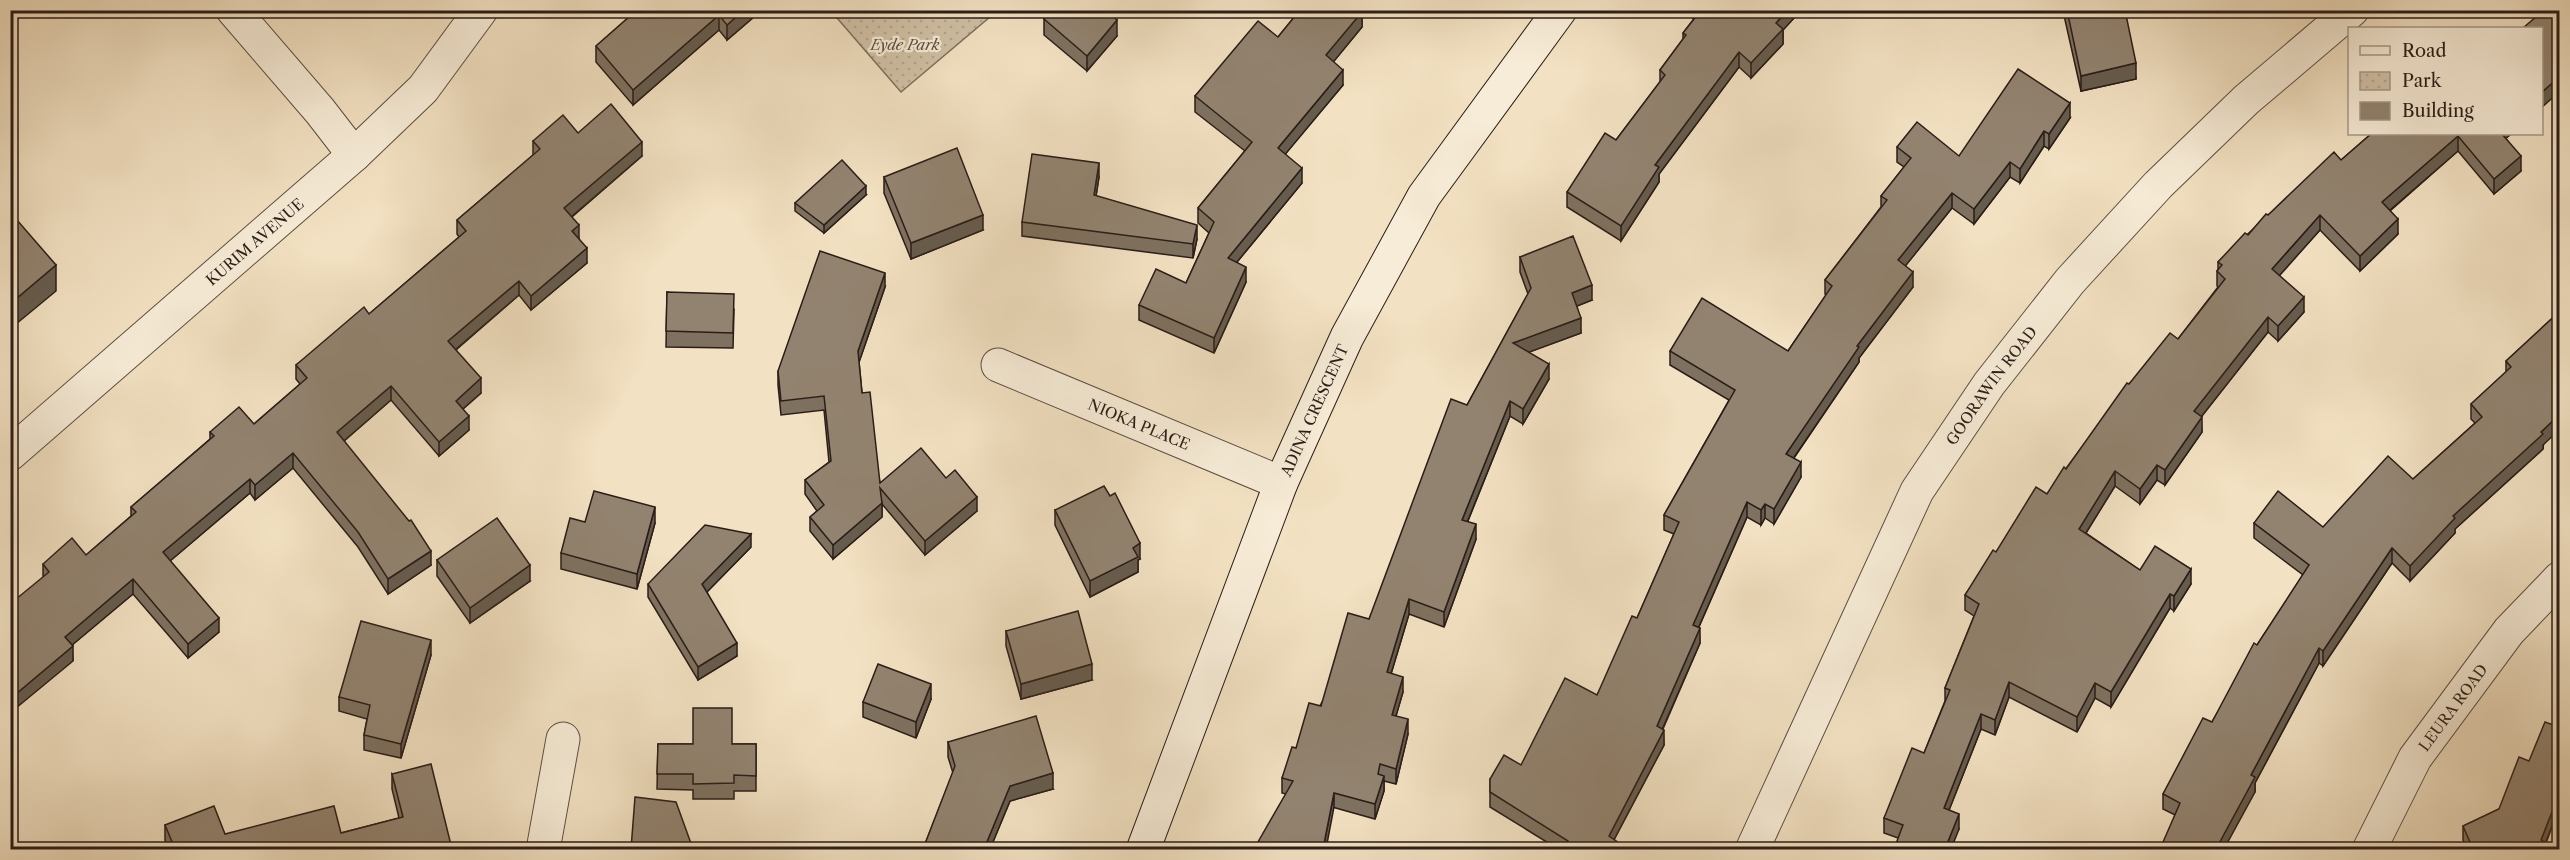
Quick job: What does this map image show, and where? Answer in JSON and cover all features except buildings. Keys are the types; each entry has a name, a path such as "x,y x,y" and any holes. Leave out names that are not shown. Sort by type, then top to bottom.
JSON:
{"street":[{"path":"233,10 320,111 354,155"},
{"name":"KURIM AVENUE","path":"10,454 354,155 423,89 481,10"},
{"name":"ADINA CRESCENT","path":"1143,849 1281,483 1347,337 1424,196 1560,10"},
{"name":"GOORAWIN ROAD","path":"1752,849 1917,491 1989,384 2070,281 2158,185 2246,100 2352,10"},
{"name":"NIOKA PLACE","path":"998,365 1281,483"},
{"name":"LEURA ROAD","path":"2369,849 2415,758 2510,631 2559,578"},
{"path":"543,849 563,739"}],"green space":[{"name":"Eyde Park","path":"831,11 997,11 901,92"}]}
